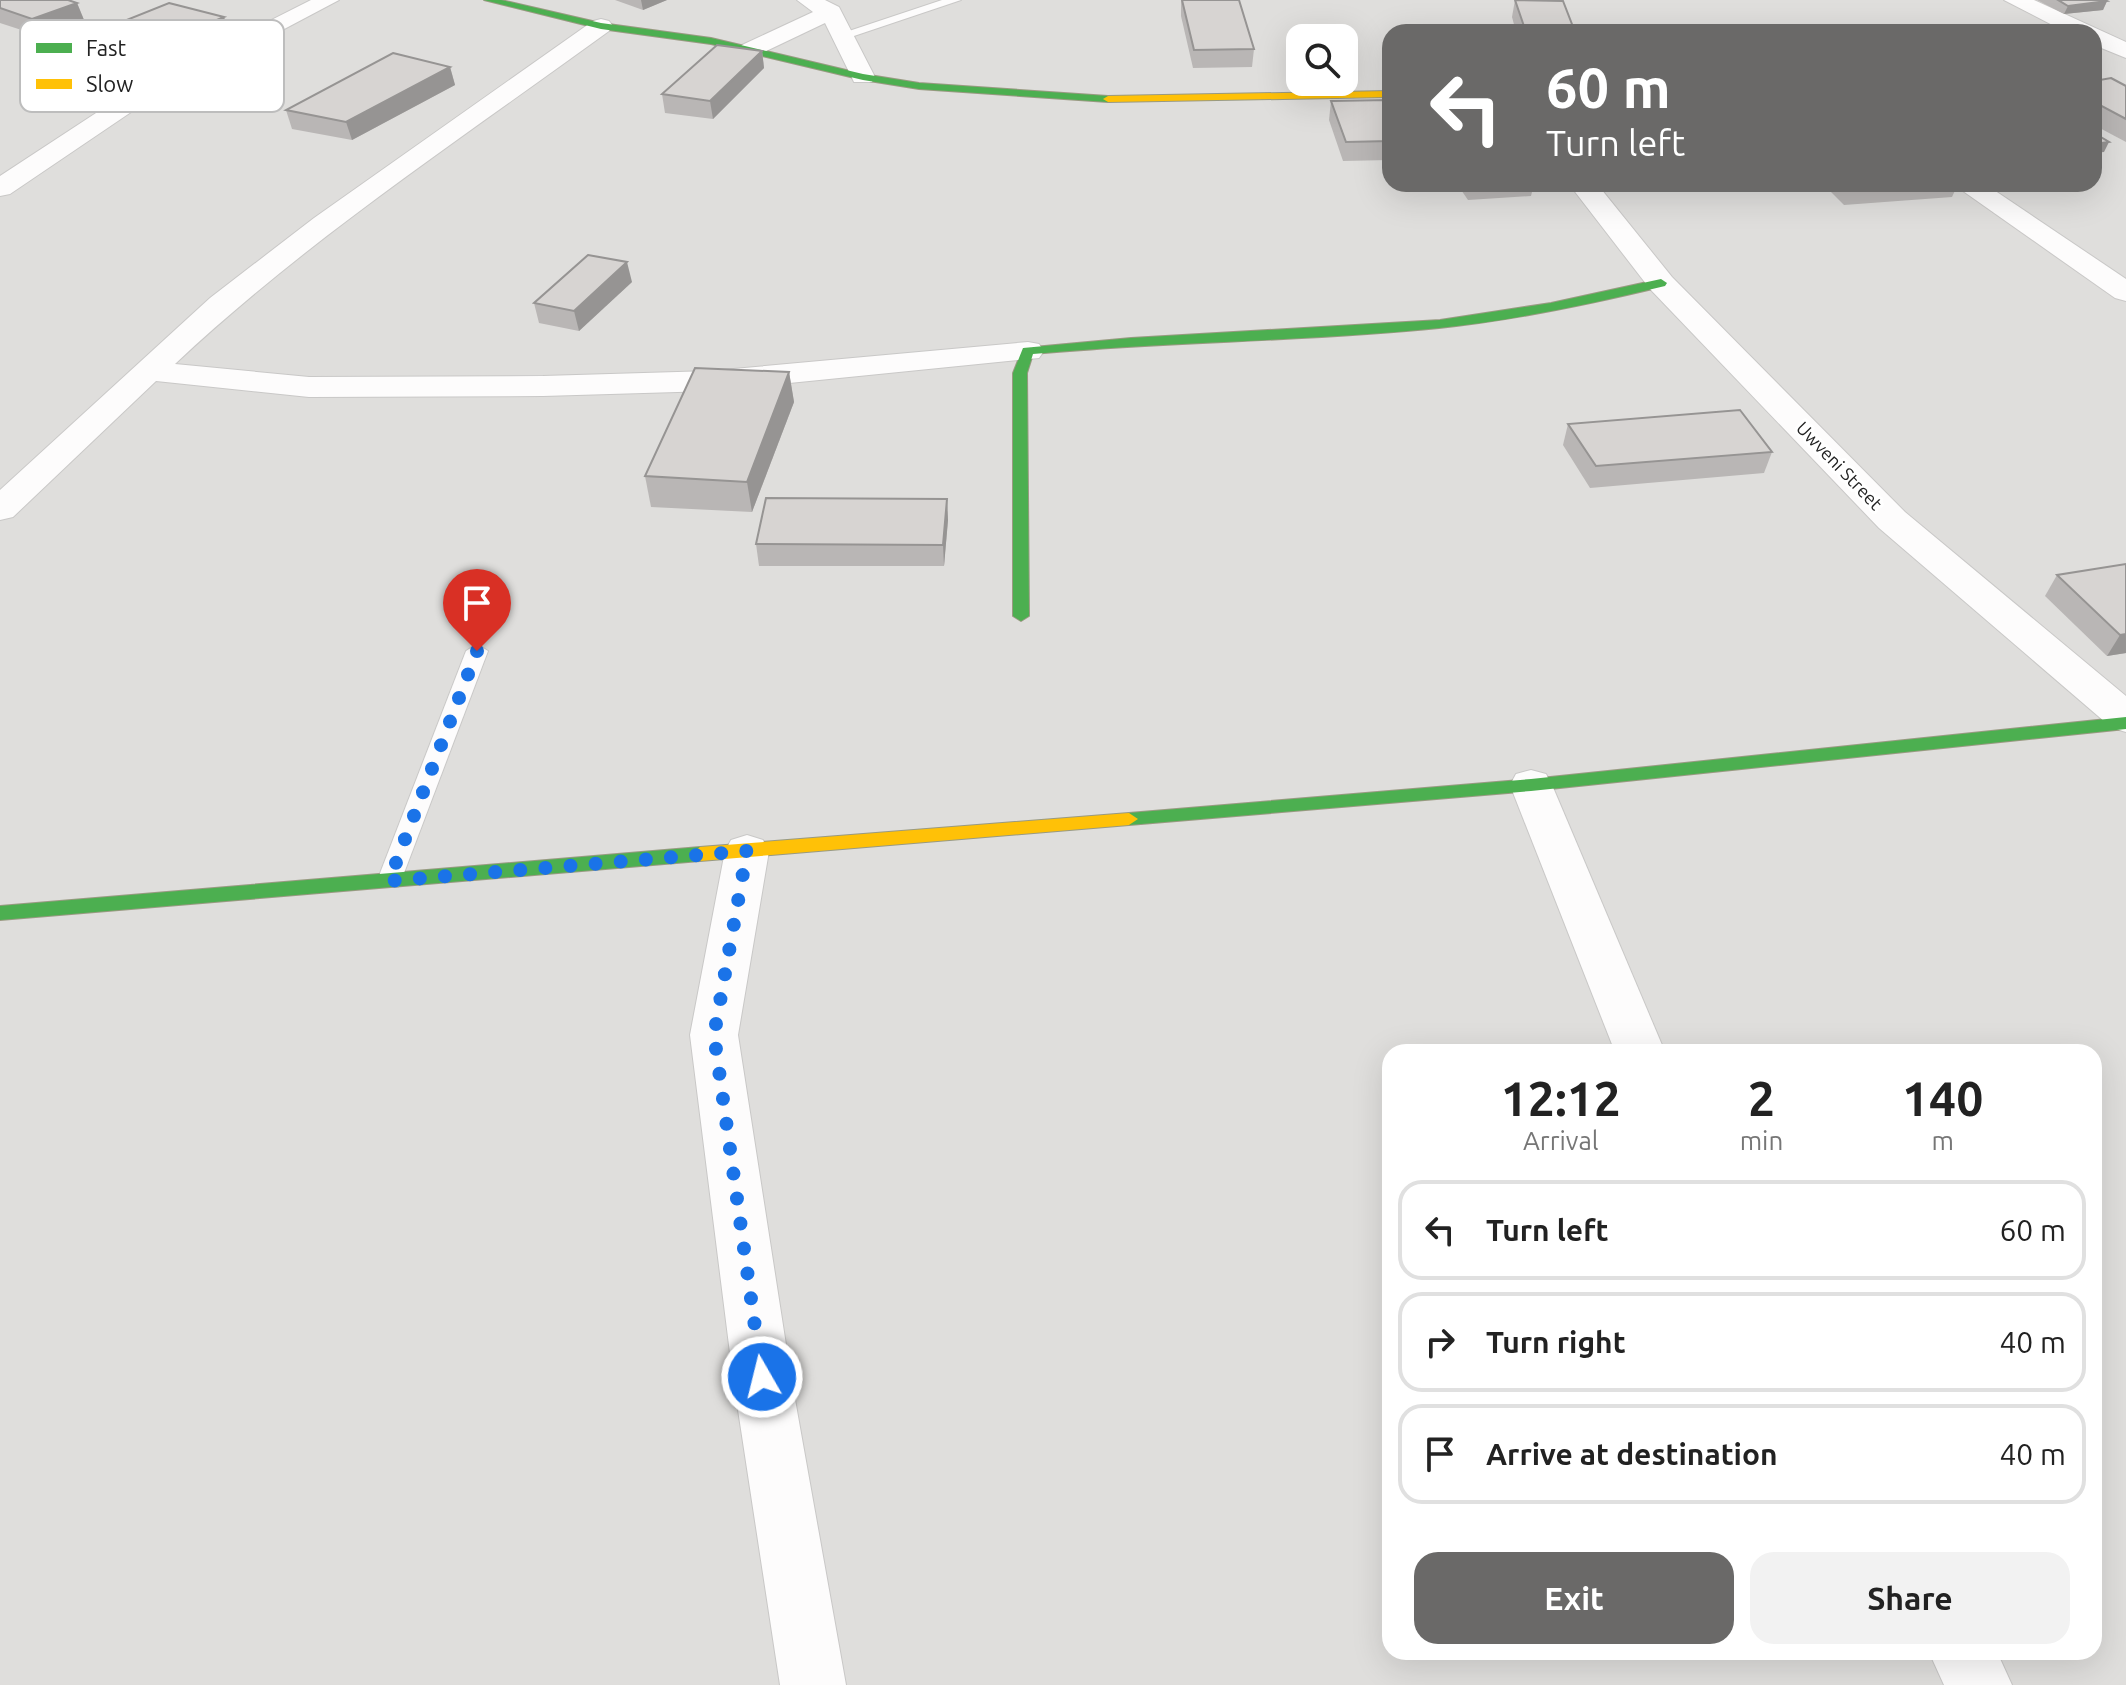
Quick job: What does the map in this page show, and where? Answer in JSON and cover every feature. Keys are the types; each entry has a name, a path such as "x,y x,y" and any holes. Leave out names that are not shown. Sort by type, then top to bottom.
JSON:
{"street":[{"path":"284,22 328,0"},
{"path":"489,0 601,26 750,50 863,77 919,86 1103,99 1382,94"},
{"path":"808,0 831,12 863,77"},
{"path":"2015,0 2068,24"},
{"path":"750,50 831,12"},
{"path":"0,509 221,304 324,224 601,26"},
{"path":"2102,40 2126,51"},
{"path":"2102,61 2126,59"},
{"path":"0,188 114,112"},
{"name":"Uwveni Street","path":"1589,192 1661,283 1892,520 2126,720"},
{"path":"1979,192 2126,292"},
{"path":"149,371 309,387 543,386 711,381 1028,351 1100,341 1439,324 1569,305 1661,283"},
{"path":"1021,616 1020,373 1028,351"},
{"path":"0,913 1531,785 2126,720"},
{"path":"1531,785 1637,1044"},
{"path":"747,851 714,1035 762,1377 813,1685"},
{"path":"1965,1660 1979,1685"}],"lane":[{"path":"843,35 955,0"},
{"path":"389,881 477,651"}],"shaded area":[{"path":"0,0 2126,0 2126,1685 0,1685"}],"building":[{"path":"0,0 68,0 77,3 32,19 0,8"},
{"path":"1182,0 1239,0 1254,49 1194,50"},
{"path":"1515,0 1563,1 1572,24 1523,24"},
{"path":"2058,0 2105,0 2107,1 2068,6"},
{"path":"169,3 224,17 217,20 126,20"},
{"path":"717,45 762,51 710,101 662,94"},
{"path":"393,53 450,67 346,122 286,110"},
{"path":"2111,78 2126,86 2126,119 2102,106 2102,80"},
{"path":"1382,100 1382,141 1346,142 1331,101"},
{"path":"588,255 627,262 574,311 534,303"},
{"path":"695,368 789,372 747,482 645,476"},
{"path":"1740,410 1772,452 1596,466 1568,424"},
{"path":"766,498 947,499 943,545 756,544"},
{"path":"2126,564 2126,634 2120,635 2057,575"}],"traffic: fast":[{"path":"489,0 601,26 711,41 863,77 919,86 1108,99"},
{"path":"1021,616 1020,373 1028,351 1440,324 1551,307 1661,283"},
{"path":"1129,819 1531,785 2126,723"},
{"path":"0,913 700,854"}],"traffic: slow":[{"path":"1108,99 1382,94"},
{"path":"700,854 1129,819"}],"route":[{"path":"477,651 389,881 747,851 714,1035 762,1377"}]}
